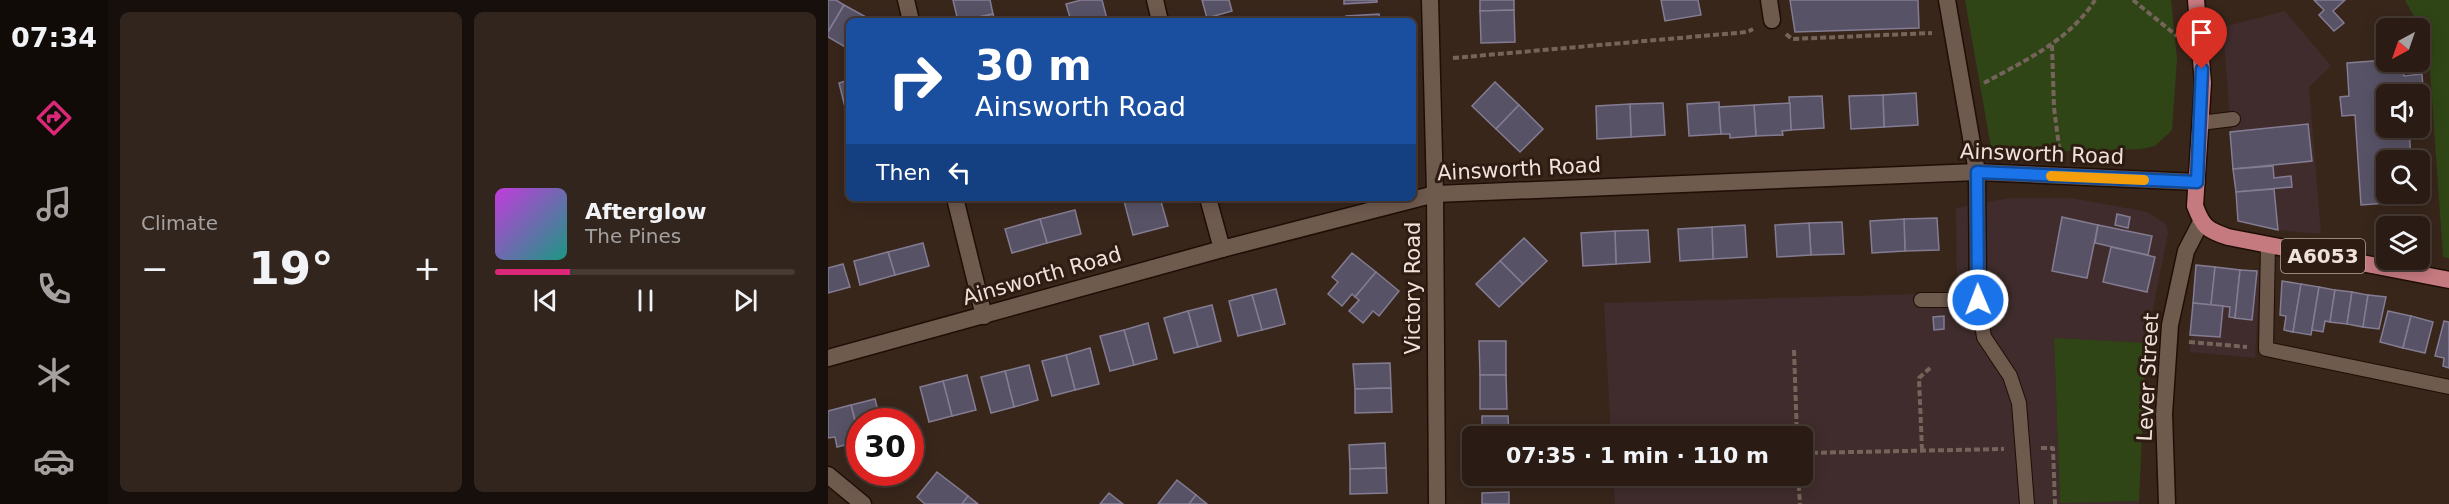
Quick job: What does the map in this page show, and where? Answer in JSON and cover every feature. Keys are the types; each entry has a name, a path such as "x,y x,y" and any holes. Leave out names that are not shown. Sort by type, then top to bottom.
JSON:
{"main road":[{"path":"2196,0 2203,83 2195,206 2201,222"},
{"name":"A6053","path":"2201,222 2211,231 2268,246 2449,280"}],"street":[{"path":"906,0 910,18"},
{"path":"1155,0 1159,18"},
{"name":"Victory Road","path":"1430,0 1435,194 1437,504"},
{"path":"1769,0 1772,20"},
{"path":"1947,0 1977,172 1978,300"},
{"name":"Ainsworth Road","path":"1416,199 1435,194 1977,172 2197,182"},
{"path":"956,201 984,316"},
{"path":"1209,201 1222,249"},
{"name":"Ainsworth Road","path":"828,358 1222,249 1408,201"},
{"name":"Lever Street","path":"2168,504 2164,414 2170,325 2186,251 2201,222"},
{"path":"828,475 863,504"}],"lane":[{"path":"2200,123 2233,119"},
{"path":"2268,246 2266,349 2449,387"},
{"path":"1921,300 1978,300 1984,337 2010,376 2019,403 2027,504"}],"path":[{"path":"1963,94 2052,44 2072,28 2095,0"},
{"path":"2133,0 2201,55"},
{"path":"1432,60 1747,32 1772,20 1792,39 1953,33"},
{"path":"2052,44 2054,108 2062,176"},
{"path":"2169,340 2266,349"},
{"path":"1794,350 1797,426"},
{"path":"1922,450 1919,378 1931,367"},
{"path":"1813,453 2053,448 2055,504"},
{"path":"1799,486 1800,504"}],"shaded area":[{"path":"2285,11 2331,66 2309,87 2321,234 2278,230 2238,221 2223,27"},
{"path":"2010,198 2071,198 2148,212 2166,224 2168,233 2146,343 2054,339 2060,502 2139,501 2139,504 1615,504 1614,486 1813,486 1813,426 1610,426 1604,303 1957,293 1956,208"},
{"path":"2196,265 2260,271 2255,358 2190,352"}],"green space":[{"path":"1965,0 2171,0 2177,59 2172,130 2155,146 2141,149 1992,153"},
{"path":"2405,0 2449,0 2449,258 2443,257 2430,71 2430,18 2415,18"},
{"path":"2054,338 2146,343 2139,501 2060,503"}],"building":[{"path":"828,0 836,0 844,5 828,32"},
{"path":"953,0 990,0 993,14 957,18"},
{"path":"1081,0 1102,0 1107,18 1070,18 1066,4"},
{"path":"1202,0 1229,0 1232,11 1207,18"},
{"path":"1344,0 1377,0 1377,2 1344,4"},
{"path":"1480,0 1514,0 1514,10 1480,11"},
{"path":"1661,0 1698,0 1701,15 1665,21"},
{"path":"1790,0 1918,0 1919,28 1795,32"},
{"path":"2314,0 2345,0 2333,11 2344,23 2334,31 2319,15 2324,10"},
{"path":"844,5 866,17 846,18 846,47 828,37 828,32"},
{"path":"1514,10 1515,42 1481,43 1480,11"},
{"path":"993,14 994,18 976,18"},
{"path":"1379,14 1380,18 1346,18 1346,16"},
{"path":"2376,61 2376,72 2404,72 2404,76 2422,74 2423,84 2376,84 2376,138 2410,138 2410,150 2376,150 2376,204 2361,205 2355,115 2342,116 2340,97 2349,96 2347,63"},
{"path":"846,81 846,107 845,107 839,83"},
{"path":"1495,82 1519,105 1496,129 1472,106"},
{"path":"1916,93 1918,125 1884,127 1883,95"},
{"path":"1883,95 1884,127 1851,129 1849,96"},
{"path":"1822,96 1824,128 1791,130 1789,97"},
{"path":"1719,102 1721,134 1689,136 1687,104"},
{"path":"1663,103 1665,135 1631,137 1630,104"},
{"path":"1790,103 1791,130 1782,131 1783,135 1756,136 1754,105"},
{"path":"1630,104 1631,137 1597,139 1596,106"},
{"path":"1519,105 1543,129 1520,152 1496,129"},
{"path":"1754,105 1756,136 1730,138 1730,134 1721,134 1719,107"},
{"path":"2308,124 2312,161 2233,169 2230,132"},
{"path":"2273,166 2274,178 2291,176 2292,187 2236,192 2233,169"},
{"path":"2274,189 2278,230 2238,221 2236,192"},
{"path":"1124,201 1161,201 1168,226 1133,235"},
{"path":"1075,210 1081,234 1047,243 1040,219"},
{"path":"2117,214 2130,217 2128,228 2115,225"},
{"path":"2062,217 2098,225 2087,278 2052,271"},
{"path":"1937,218 1939,250 1905,251 1904,219"},
{"path":"1040,219 1047,243 1012,253 1005,229"},
{"path":"1904,219 1905,251 1872,253 1870,221"},
{"path":"1842,222 1844,254 1811,255 1809,223"},
{"path":"1809,223 1811,255 1777,257 1775,225"},
{"path":"1745,225 1747,257 1713,259 1712,227"},
{"path":"2098,225 2152,236 2148,255 2095,243"},
{"path":"1712,227 1713,259 1680,261 1678,229"},
{"path":"1648,230 1650,262 1616,264 1615,231"},
{"path":"1615,231 1616,264 1583,266 1581,233"},
{"path":"1524,238 1547,261 1523,284 1500,261"},
{"path":"923,243 929,266 895,275 888,252"},
{"path":"2111,247 2155,257 2147,292 2103,282"},
{"path":"888,252 895,275 860,285 854,261"},
{"path":"1352,253 1376,272 1355,297 1352,294 1342,306 1328,294 1338,282 1332,277"},
{"path":"1500,261 1523,284 1499,307 1476,284"},
{"path":"843,264 850,287 828,293 828,268"},
{"path":"2196,265 2215,267 2211,305 2193,303"},
{"path":"2215,267 2240,270 2235,318 2229,317 2230,307 2211,305"},
{"path":"2240,270 2257,271 2252,320 2235,318"},
{"path":"1376,272 1399,291 1379,316 1373,311 1363,323 1349,311 1359,300 1355,297"},
{"path":"2282,281 2301,284 2293,332 2284,330 2286,316 2280,315"},
{"path":"2301,284 2319,287 2311,335 2293,332"},
{"path":"2319,287 2335,290 2330,322 2325,321 2323,332 2312,330"},
{"path":"1276,289 1285,324 1262,330 1252,295"},
{"path":"2335,290 2352,292 2347,324 2330,322"},
{"path":"2352,292 2368,295 2363,327 2347,324"},
{"path":"1252,295 1262,330 1238,336 1229,301"},
{"path":"2368,295 2386,297 2379,329 2363,327"},
{"path":"2193,303 2223,306 2220,337 2190,335"},
{"path":"1212,305 1221,341 1198,347 1188,311"},
{"path":"1188,311 1198,347 1174,353 1164,318"},
{"path":"2388,311 2411,316 2403,348 2380,342"},
{"path":"1944,316 1944,329 1934,330 1933,317"},
{"path":"2411,316 2433,322 2425,353 2403,348"},
{"path":"2444,321 2449,322 2449,368 2443,366 2444,358 2435,356"},
{"path":"1148,323 1157,359 1134,365 1124,330"},
{"path":"1124,330 1134,365 1110,371 1100,336"},
{"path":"1479,341 1506,341 1506,375 1480,375"},
{"path":"1090,348 1099,384 1075,390 1066,355"},
{"path":"1066,355 1075,390 1052,396 1042,361"},
{"path":"1390,363 1391,388 1355,389 1353,364"},
{"path":"1029,365 1038,400 1014,407 1005,371"},
{"path":"1005,371 1014,407 991,413 981,377"},
{"path":"967,375 976,410 952,416 943,381"},
{"path":"1480,375 1506,375 1507,409 1480,409"},
{"path":"943,381 952,416 929,422 920,387"},
{"path":"1391,388 1392,412 1355,413 1355,389"},
{"path":"875,399 877,408 852,408 851,405"},
{"path":"851,405 852,408 846,408 846,445 837,447 835,437 828,438 828,411"},
{"path":"1482,416 1508,416 1508,426 1482,426"},
{"path":"1385,443 1386,468 1350,469 1349,445"},
{"path":"1386,468 1387,493 1350,494 1350,469"},
{"path":"937,472 968,496 962,504 925,504 917,497"},
{"path":"1177,480 1196,495 1189,504 1158,504"},
{"path":"1509,492 1509,504 1482,504 1482,493"},
{"path":"1109,493 1123,504 1100,504"},
{"path":"1196,495 1207,504 1189,504"},
{"path":"968,496 978,504 962,504"}],"slow traffic":[{"path":"2051,176 2144,180"}],"route":[{"path":"1978,300 1977,172 2197,182 2202,69"}]}
